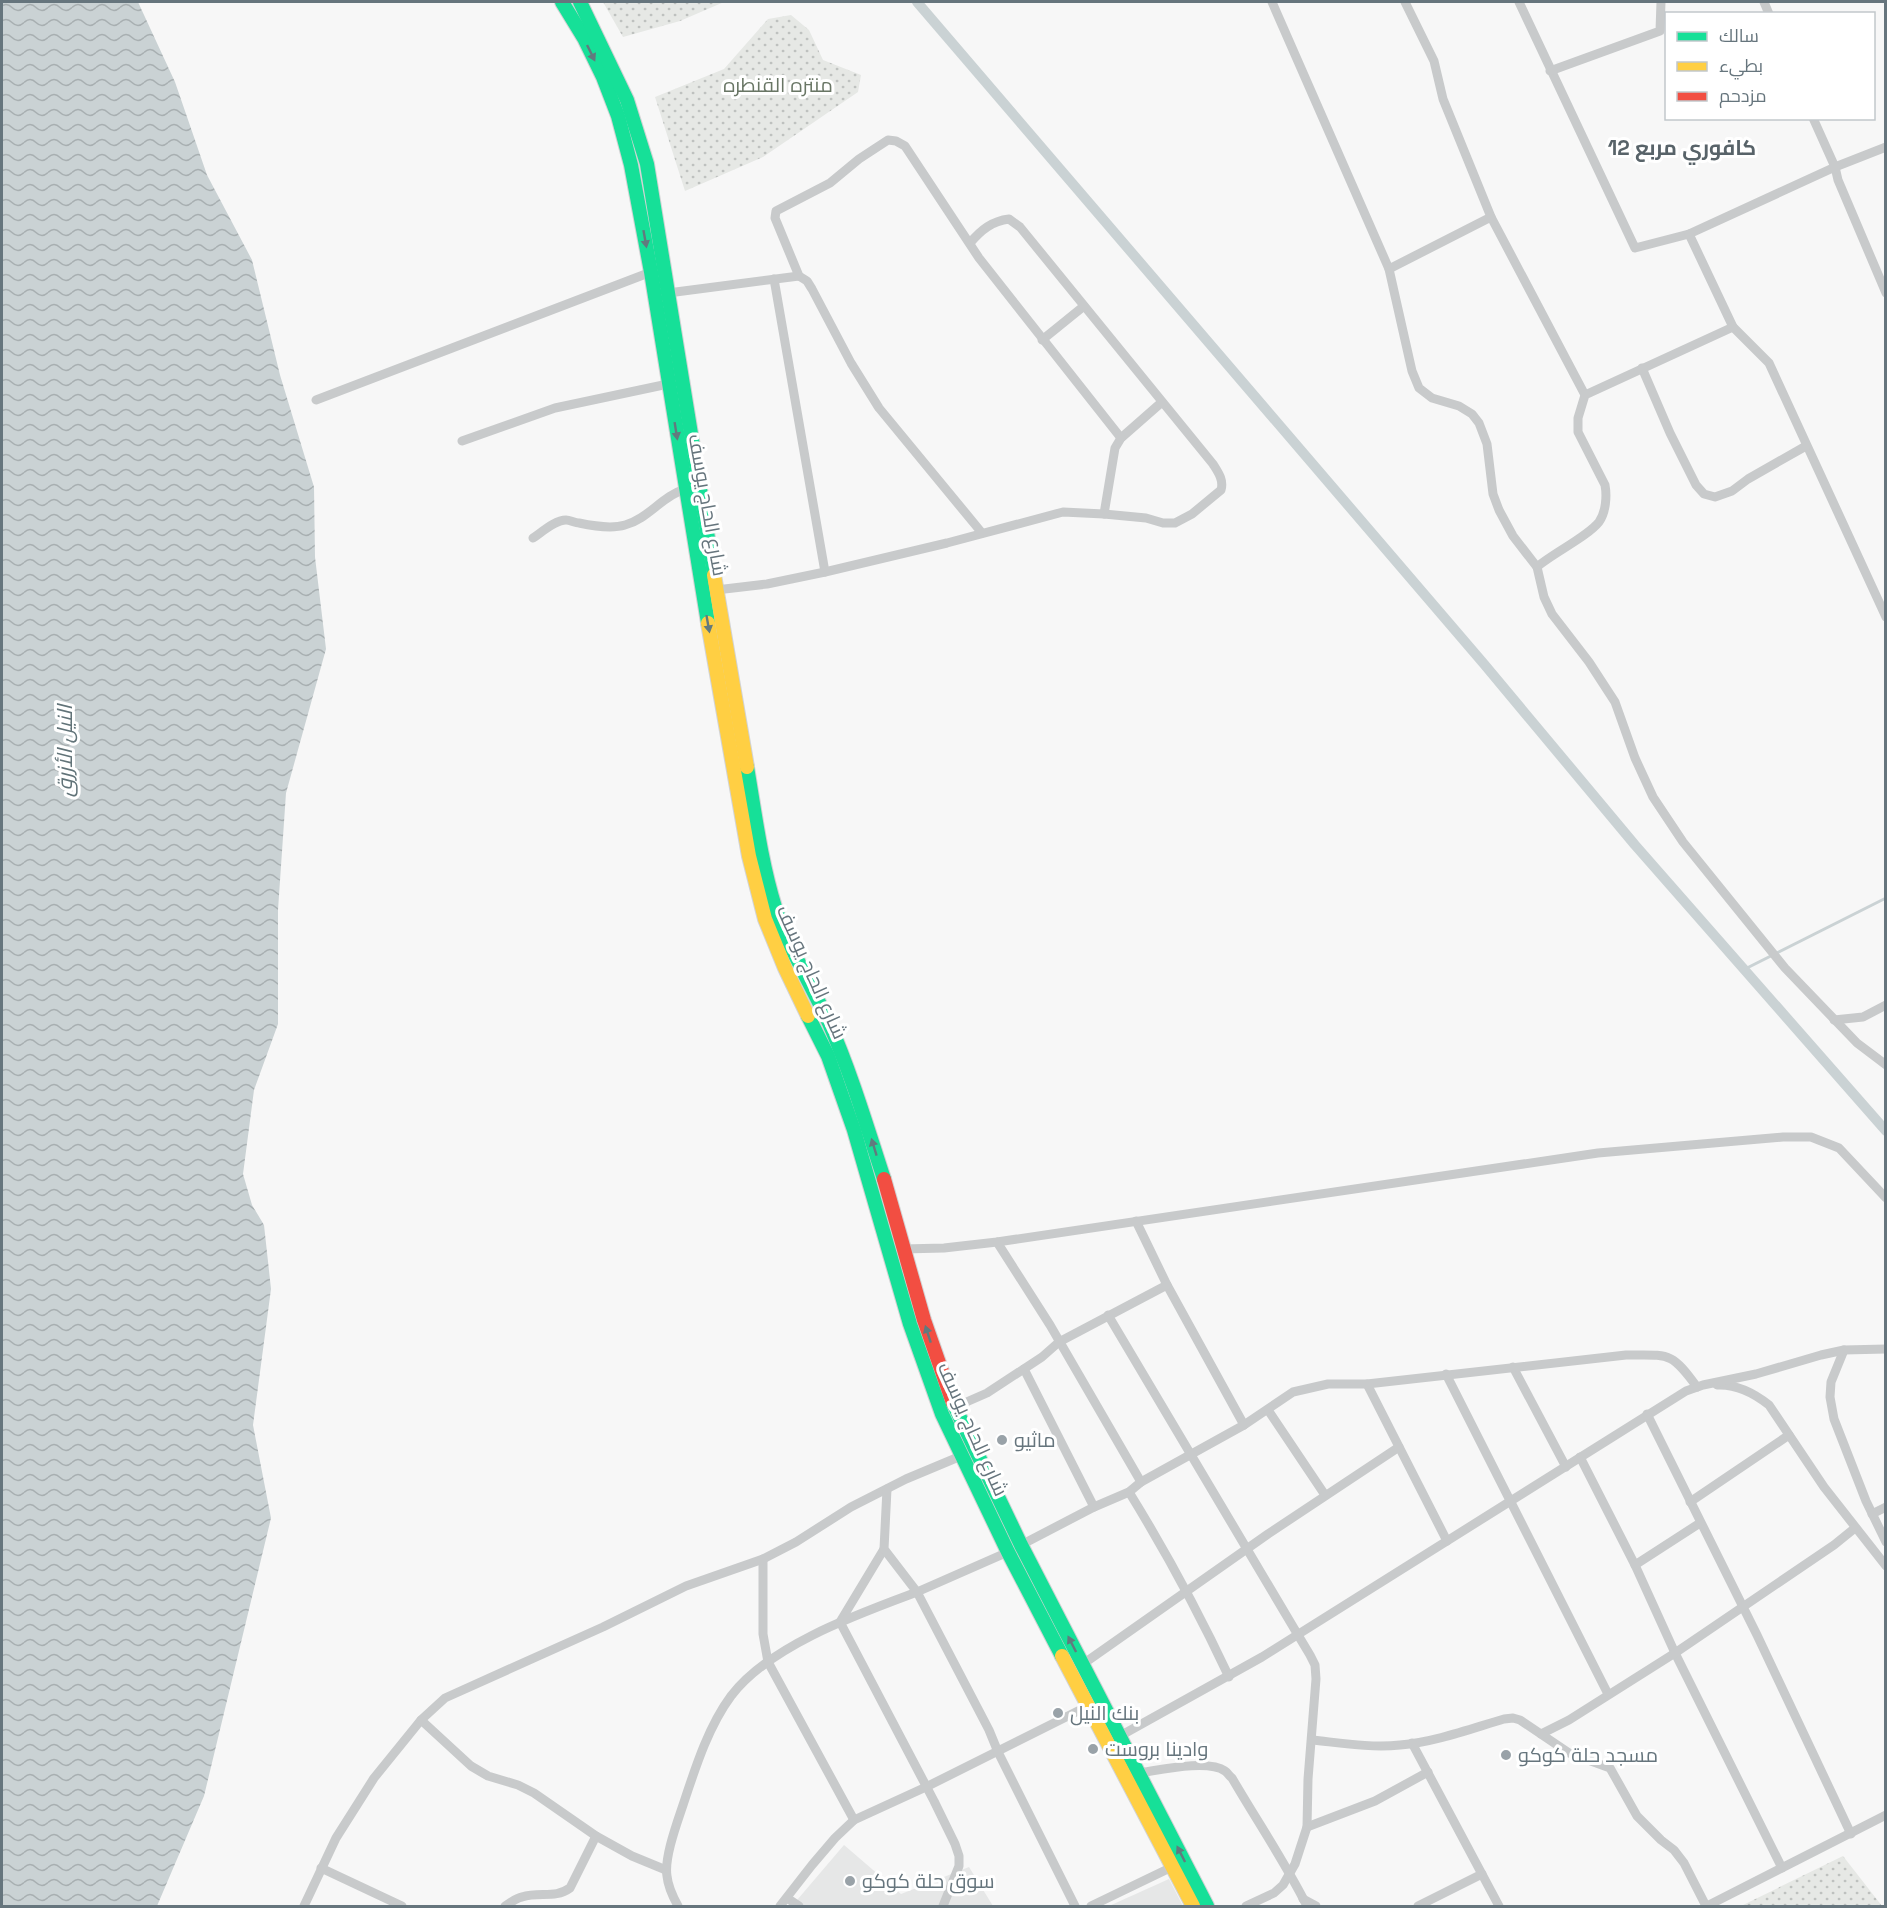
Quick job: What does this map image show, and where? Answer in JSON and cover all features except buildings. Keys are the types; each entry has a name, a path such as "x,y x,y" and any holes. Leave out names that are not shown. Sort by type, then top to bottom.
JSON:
{"main road":[{"name":"شارع الحاج يوسف","path":"562,2 589,48 618,116 631,165 749,856 762,909 785,968 828,1056 857,1140 920,1356 942,1414 1008,1552 1192,1906"},
{"name":"شارع الحاج يوسف","path":"580,2 616,73 633,117 647,164 716,590 768,883 787,937 829,1024 851,1079 868,1128 938,1364 955,1407 1021,1545 1207,1906"}],"street":[{"path":"1272,2 1389,269 1409,361 1419,388 1431,398 1459,406 1472,414 1479,423 1487,444 1493,494 1499,510 1513,536 1537,567 1544,597 1552,614 1589,662 1615,702 1635,758 1666,817 1683,842 1773,953 1857,1043 1886,1065"},
{"path":"1405,2 1434,62 1443,99 1491,217 1585,395 1577,426 1605,485 1603,514 1593,528 1537,567"},
{"path":"1519,2 1635,248 1689,234 1835,167 1886,147"},
{"path":"1550,70 1660,31 1661,2"},
{"path":"1814,120 1886,293"},
{"path":"982,533 879,408 855,371 812,289 807,281 799,276 775,218 776,211 830,183 859,159 888,140 905,146 979,258 1120,438"},
{"path":"1389,269 1491,217"},
{"path":"716,590 767,584 825,572 1063,512 1146,518 1163,523 1175,523 1192,514 1221,490 1220,476 1212,464 1020,226 1009,219 997,220 970,243"},
{"path":"1689,234 1733,327 1769,363 1886,617"},
{"path":"316,400 651,272"},
{"path":"669,293 799,276"},
{"path":"774,279 825,572"},
{"path":"1042,340 1084,306"},
{"path":"1585,395 1733,327"},
{"path":"1642,368 1696,485 1704,494 1714,497 1732,491 1748,479 1806,446"},
{"path":"462,441 555,408 668,384"},
{"path":"1104,514 1110,471 1115,448 1120,438 1162,402"},
{"path":"533,538 557,522 567,520 594,525 627,525 641,518 668,497 685,489"},
{"path":"1834,1020 1863,1017 1886,1005"},
{"path":"903,1249 944,1248 997,1242 1598,1153 1783,1137 1810,1137 1839,1148 1886,1198"},
{"path":"1136,1221 1167,1285 1244,1425"},
{"path":"997,1242 1141,1482"},
{"path":"955,1407 987,1393 1024,1369 1059,1342 1167,1285"},
{"path":"1108,1315 1305,1644 1315,1665 1307,1827 1291,1873 1283,1885 1274,1893 1246,1906"},
{"path":"1120,1736 1229,1677 1298,1635 1686,1391 1844,1350 1886,1349"},
{"path":"1844,1350 1833,1375 1830,1397 1834,1419 1872,1514 1886,1542"},
{"path":"1021,1545 1094,1507 1129,1492 1141,1482 1244,1425 1293,1392 1312,1386 1367,1383 1626,1355 1659,1355 1670,1357 1680,1364 1700,1386"},
{"path":"1513,1367 1566,1467"},
{"path":"1024,1369 1094,1507"},
{"path":"1446,1374 1608,1694"},
{"path":"1367,1383 1447,1541"},
{"path":"1700,1386 1724,1384 1741,1388 1769,1405 1855,1528 1886,1566"},
{"path":"1268,1410 1325,1496"},
{"path":"1647,1414 1743,1606 1851,1834"},
{"path":"1690,1502 1789,1435"},
{"path":"1083,1664 1399,1447"},
{"path":"304,1906 336,1838 374,1778 421,1720 445,1698 603,1627 686,1586 763,1559 796,1542 851,1507 961,1456"},
{"path":"1580,1457 1782,1868"},
{"path":"840,1622 866,1575 885,1549 887,1489"},
{"path":"1129,1492 1188,1591 1229,1677"},
{"path":"1872,1514 1886,1507"},
{"path":"1635,1565 1700,1523"},
{"path":"1541,1734 1569,1720 1676,1653 1834,1545 1855,1528"},
{"path":"885,1549 917,1592 984,1720 1075,1906"},
{"path":"678,1906 669,1885 666,1870 674,1833 719,1715 740,1685 768,1662 840,1622 917,1592 1008,1552"},
{"path":"763,1559 763,1619 768,1662 854,1820"},
{"path":"840,1622 926,1787 959,1856 959,1866 943,1906"},
{"path":"780,1906 835,1838 854,1820 998,1752 1088,1706"},
{"path":"1312,1740 1383,1746 1412,1743 1513,1718 1520,1720 1569,1753 1610,1768 1637,1816 1674,1850 1684,1863 1706,1906 1886,1815"},
{"path":"421,1720 471,1766 488,1776 518,1785 534,1793 596,1836 632,1856 666,1870"},
{"path":"1412,1743 1500,1906"},
{"path":"1139,1773 1200,1765 1225,1771 1232,1778 1267,1838 1291,1873 1305,1903 1316,1906"},
{"path":"1307,1827 1375,1801 1428,1772"},
{"path":"505,1906 522,1896 564,1892 570,1888 596,1836"},
{"path":"1091,1906 1172,1867"},
{"path":"321,1868 402,1906"},
{"path":"1418,1906 1482,1874"},
{"path":"787,1898 799,1906"}],"shaded area":[{"name":"سوق حلة كوكو","path":"844,1845 901,1894 969,1867 993,1906 792,1906"},
{"path":"1169,1879 1183,1906 1109,1906"}],"green space":[{"path":"603,2 724,2 680,21 623,37"},
{"name":"منتره القنطره","path":"791,15 809,30 823,60 861,75 858,92 763,157 685,191 655,97 724,69 768,19"},
{"path":"1843,1856 1882,1906 1741,1906"}],"water":[{"name":"النيل الأزرق","path":"2,2 138,2 175,82 207,175 252,260 280,375 314,487 315,557 326,649 286,793 278,910 278,1024 254,1090 243,1174 252,1205 264,1225 271,1289 253,1425 271,1518 204,1796 157,1906 2,1906"}],"waterway":[{"path":"917,2 1484,664 1635,845 1886,1131"},
{"path":"1745,969 1886,898"}],"traffic: fast":[{"path":"562,2 584,38 603,77 618,116 631,165 651,272 708,623"},
{"path":"580,2 627,100 647,164 714,575"},
{"path":"747,767 762,855 775,907 786,937 837,1042 884,1179"},
{"path":"808,1016 828,1056 854,1130 910,1324 942,1414 1008,1552 1062,1656"},
{"path":"953,1403 1021,1545 1207,1906"}],"traffic: slow":[{"path":"714,575 747,767"},
{"path":"708,623 749,856 765,919 808,1016"},
{"path":"1062,1656 1193,1906"}],"traffic: jam":[{"path":"884,1179 924,1320 953,1403"}],"place":[{"name":"ماثيو","path":"1002,1440"},
{"name":"بنك النيل","path":"1058,1713"},
{"name":"وادينا بروست","path":"1093,1749"},
{"name":"مسجد حلة كوكو","path":"1506,1755"},
{"name":"سوق حلة كوكو","path":"850,1881"}],"district":[{"name":"كافوري مربع 12","path":"1682,148"}]}
